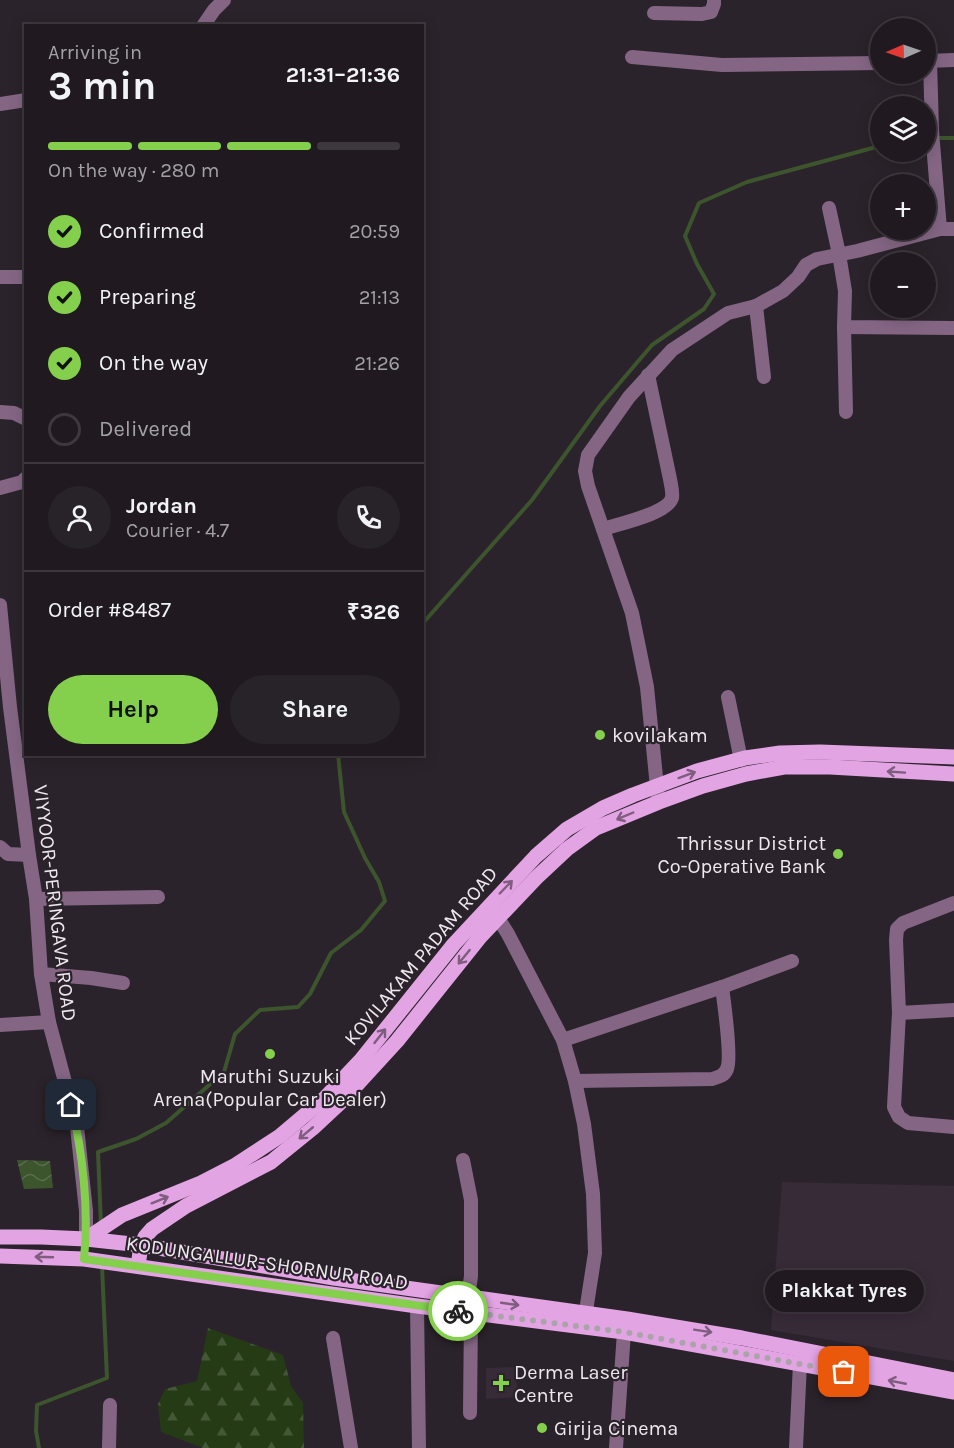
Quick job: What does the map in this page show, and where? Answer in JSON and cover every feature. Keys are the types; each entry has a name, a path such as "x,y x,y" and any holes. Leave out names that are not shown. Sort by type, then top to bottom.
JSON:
{"main road":[{"name":"KOVILAKAM PADAM ROAD","path":"141,1245 152,1229 165,1219 271,1162 343,1100 397,1041 480,937 492,913 536,856 567,829 603,808 657,786 697,771 741,760 780,753 820,752 954,757"},
{"name":"KOVILAKAM PADAM ROAD","path":"89,1238 122,1215 201,1184 280,1136 325,1098 362,1060 454,944 536,878 567,849 596,828 703,786 746,774 784,767 954,774"},
{"name":"KODUNGALLUR-SHORNUR ROAD","path":"0,1238 89,1238 141,1245 334,1278 470,1305 584,1321 742,1338 954,1380"},
{"path":"86,1259 89,1238"},
{"path":"138,1266 141,1245"},
{"name":"KODUNGALLUR-SHORNUR ROAD","path":"0,1256 86,1259 417,1305 470,1305"},
{"name":"KODUNGALLUR-SHORNUR ROAD","path":"584,1321 624,1332 954,1392"}],"street":[{"path":"203,0 219,5 205,24"},
{"path":"654,13 702,14 711,12 714,0"},
{"path":"632,57 722,65 870,63"},
{"path":"936,61 954,60"},
{"path":"658,802 647,687 628,602 588,486 585,471 588,456 629,397 672,350 728,313 756,306 783,291 798,277 806,265 817,259 947,229 935,164 929,84"},
{"path":"0,104 24,100"},
{"path":"829,208 845,291 846,412"},
{"path":"0,277 24,277"},
{"path":"756,306 764,377"},
{"path":"844,327 954,328"},
{"path":"603,529 657,512 672,500 672,489 648,375"},
{"path":"0,412 14,413 24,418"},
{"path":"0,488 24,480"},
{"name":"VIYYOOR-PERINGAVA ROAD","path":"0,605 5,708 36,899 41,974 49,1022 77,1127 89,1238"},
{"path":"728,697 741,760"},
{"path":"0,847 8,854 29,855"},
{"path":"36,899 158,897"},
{"path":"954,903 903,923 897,929 898,1013 894,1107 899,1117 908,1123 954,1127"},
{"path":"492,913 519,954 563,1040 575,1081 584,1124 593,1194 595,1253 584,1321"},
{"path":"563,1040 792,961"},
{"path":"41,974 123,983"},
{"path":"575,1081 712,1079 723,1075 728,1066 722,987"},
{"path":"898,1013 954,1010"},
{"path":"0,1025 49,1022"},
{"path":"463,1160 471,1200 470,1413"},
{"path":"417,1305 419,1448"},
{"path":"616,1448 624,1332"},
{"path":"333,1338 351,1448"},
{"path":"796,1448 800,1364"},
{"path":"109,1448 111,1405"}],"shaded area":[{"path":"782,1182 954,1186 954,1361 771,1330"},
{"name":"Derma Laser Centre","path":"515,1367 518,1397 486,1399 486,1368"}],"green space":[{"path":"208,1328 283,1355 291,1386 303,1403 304,1448 203,1448 161,1432 158,1404 165,1389 197,1381"}],"water":[{"path":"17,1160 50,1161 53,1188 24,1189"}],"waterway":[{"path":"937,138 954,138"},
{"path":"424,622 532,500 600,406 652,345 704,309 714,294 685,236 699,203 747,182 870,149"},
{"path":"101,1225 98,1152 136,1139 166,1123 224,1072 235,1034 260,1010 298,1007 310,994 331,953 361,930 385,901 379,882 344,812 338,756"},
{"path":"39,1448 36,1431 37,1405 107,1378 102,1266"}],"way so far":[{"path":"458,1311 624,1332 844,1372"}],"place":[{"name":"kovilakam","path":"600,735"},
{"name":"Thrissur District Co-Operative Bank","path":"838,854"},
{"name":"Maruthi Suzuki Arena(Popular Car Dealer)","path":"270,1054"},
{"name":"Plakkat Tyres","path":"844,1372"},
{"name":"Derma Laser Centre","path":"501,1383"},
{"name":"Girija Cinema","path":"542,1428"}],"route":[{"path":"71,1105 77,1127 84,1182 86,1239 84,1259 458,1311"}]}
